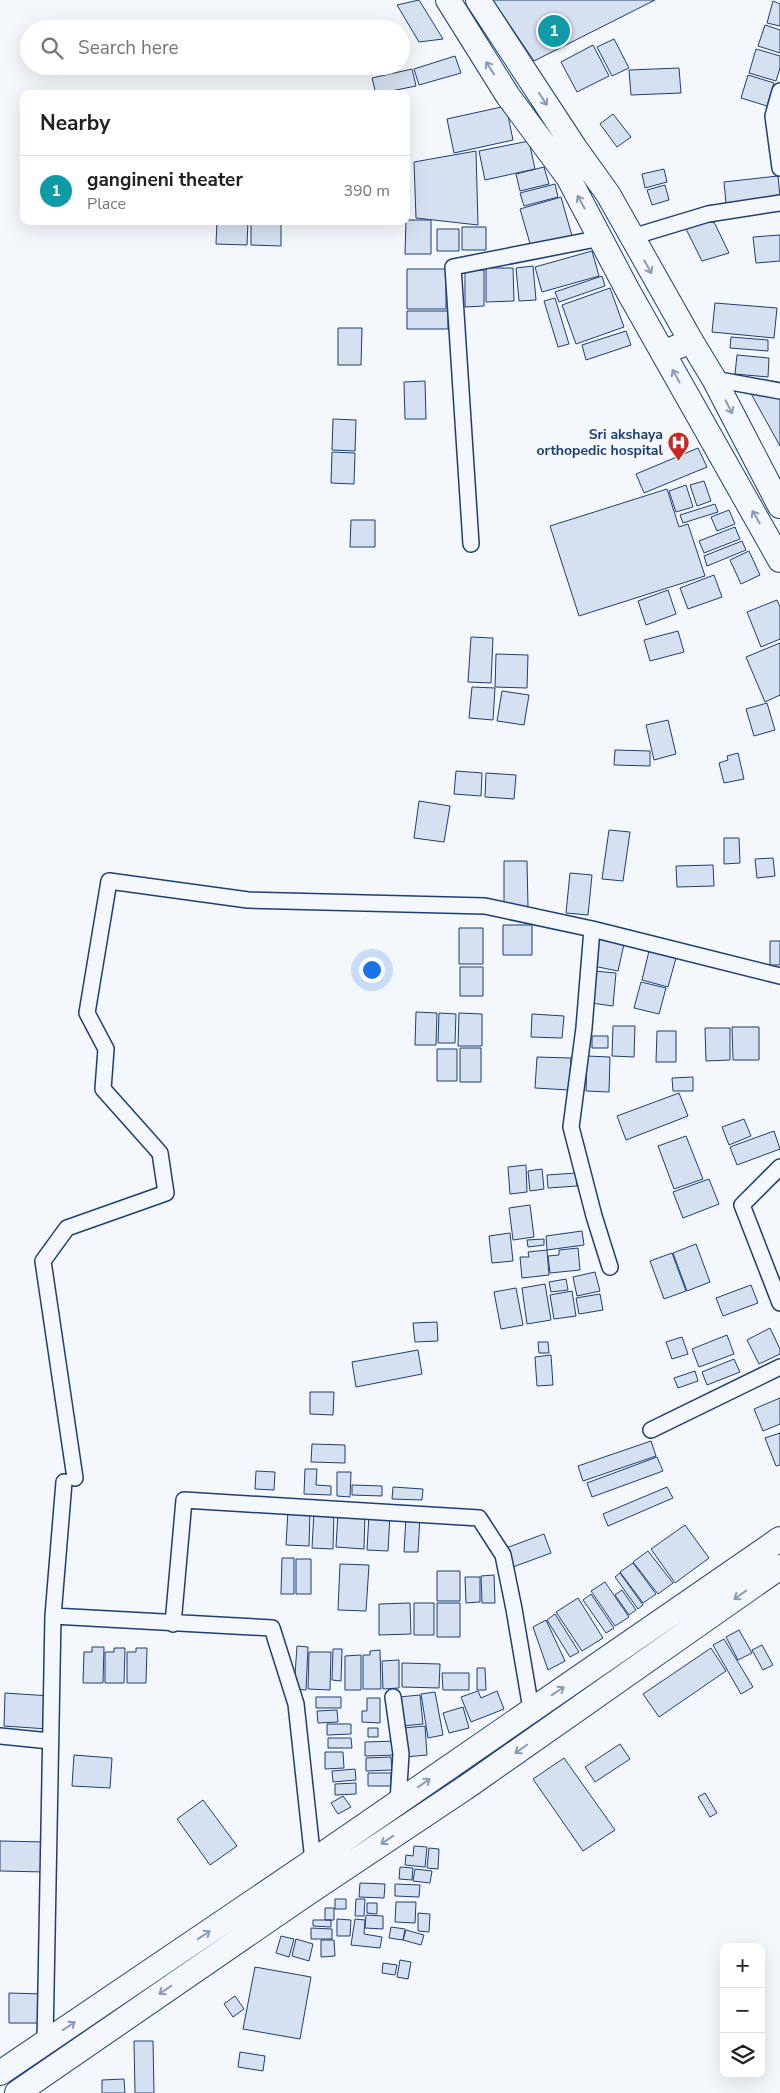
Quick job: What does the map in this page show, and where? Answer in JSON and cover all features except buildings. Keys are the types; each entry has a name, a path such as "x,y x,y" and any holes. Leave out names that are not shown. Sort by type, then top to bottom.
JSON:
{"main road":[{"path":"448,0 508,96 568,177 663,353 780,560"},
{"path":"478,0 575,148 608,194 714,379 780,506"},
{"path":"663,353 691,341"},
{"path":"0,2073 348,1837 780,1539"},
{"path":"17,2093 109,2028 465,1788 780,1567"},
{"path":"348,1837 363,1856"}],"street":[{"path":"780,91 773,116 780,168"},
{"path":"632,237 708,214 780,203"},
{"path":"471,544 453,266 601,238"},
{"path":"714,379 780,390"},
{"path":"45,2042 52,1616 70,1480 43,1261 67,1228 166,1193 160,1152 103,1089 106,1049 87,1013 109,881 248,900 485,906 592,929 780,976"},
{"path":"592,929 584,1028 571,1127 594,1216 610,1267"},
{"path":"780,1167 742,1205 780,1303"},
{"path":"651,1430 780,1367"},
{"path":"173,1624 184,1500 479,1518 503,1555 531,1709"},
{"path":"52,1616 272,1628 296,1704 312,1861"},
{"path":"393,1697 401,1754 398,1802"},
{"path":"0,1736 50,1741"}],"place":[{"name":"gangineni theater","path":"554,31"},
{"name":"Sri akshaya orthopedic hospital","path":"679,461"}]}
